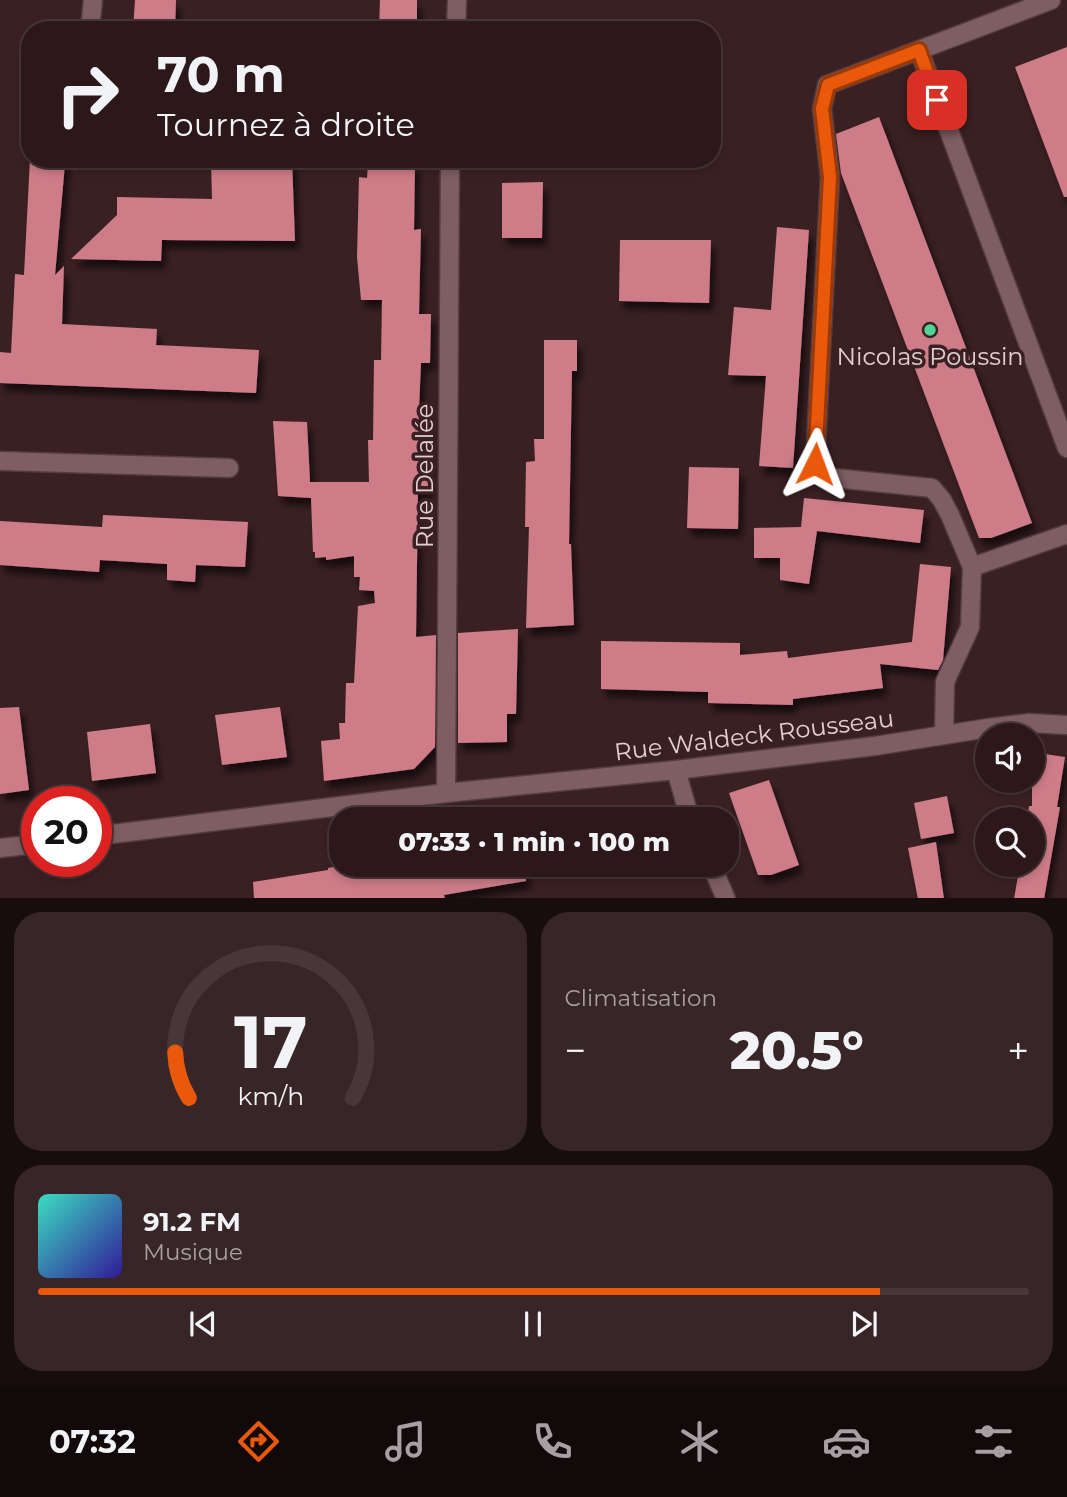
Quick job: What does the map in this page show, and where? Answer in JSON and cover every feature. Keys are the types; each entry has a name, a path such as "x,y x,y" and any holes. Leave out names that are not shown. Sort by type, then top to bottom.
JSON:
{"street":[{"path":"91,21 93,0"},
{"path":"456,21 457,0"},
{"path":"944,735 945,682 970,627 972,567 950,515 932,488 825,477 815,464 830,177 822,109 828,85 1028,4 1051,0"},
{"path":"919,50 1067,448"},
{"name":"Rue Delalée","path":"446,793 450,168"},
{"path":"0,461 229,468"},
{"path":"972,567 1067,534"},
{"name":"Rue Waldeck Rousseau","path":"112,834 446,793 676,770 876,746 1030,723 1067,725"},
{"path":"676,770 687,807"},
{"path":"0,848 21,846"},
{"path":"717,877 726,898"}],"building":[{"path":"135,0 176,0 175,21 134,21"},
{"path":"380,0 417,0 417,21 379,21"},
{"path":"1067,47 1067,197 1064,197 1015,67"},
{"name":"Nicolas Poussin","path":"879,117 1032,523 991,538 979,538 841,173 836,134"},
{"path":"30,168 65,168 55,275 64,266 62,324 157,329 156,345 259,350 256,393 0,383 0,352 11,353 15,274 24,275"},
{"path":"211,168 292,168 295,241 162,240 161,261 71,259 117,215 117,197 212,199"},
{"path":"368,168 415,168 414,230 421,229 419,314 431,314 430,363 421,363 418,431 428,431 428,491 418,491 416,637 436,635 435,747 414,769 324,781 321,741 340,739 339,723 345,723 346,683 354,683 358,606 375,603 374,591 359,590 360,577 354,577 354,556 326,560 326,557 315,558 311,498 278,496 273,421 307,422 310,482 369,482 368,440 373,440 374,360 381,360 382,300 361,300 357,257 359,177 367,178"},
{"path":"543,182 542,238 502,238 502,183"},
{"path":"777,227 809,230 793,468 759,466 766,376 728,375 734,307 771,310"},
{"path":"620,240 711,240 709,303 619,301"},
{"path":"544,340 577,340 577,371 572,371 569,544 574,625 526,628 529,527 525,527 526,462 535,461 534,439 544,439"},
{"path":"689,467 739,468 738,529 687,528"},
{"path":"804,498 924,510 920,543 817,531 809,584 780,580 780,558 754,558 754,528 801,527"},
{"path":"103,515 248,522 245,567 196,565 195,582 167,580 167,564 100,560 99,572 0,565 0,521 102,527"},
{"path":"920,564 951,567 943,660 938,670 880,664 883,688 793,699 793,705 708,703 708,692 601,689 601,641 740,643 740,655 787,651 788,658 912,642"},
{"path":"518,629 516,714 507,714 507,742 458,743 458,633"},
{"path":"19,707 29,786 21,786 21,791 0,794 0,708"},
{"path":"280,707 287,757 222,765 215,715"},
{"path":"150,724 156,773 92,781 87,732"},
{"path":"1045,754 1065,757 1057,807 1060,807 1044,898 1014,898 1018,877 1045,877 1045,807 1029,807 1032,806 1032,793 1045,793"},
{"path":"769,780 799,865 771,875 758,875 739,821 739,807 734,807 729,793"},
{"path":"947,796 954,833 921,839 914,803"},
{"path":"936,842 944,898 918,898 908,848"},
{"path":"329,868 329,877 526,877 526,881 444,895 445,898 254,898 253,882"}],"place":[{"name":"Nicolas Poussin","path":"930,330"}],"route":[{"path":"815,464 830,177 822,109 828,85 919,50 937,100"}]}
